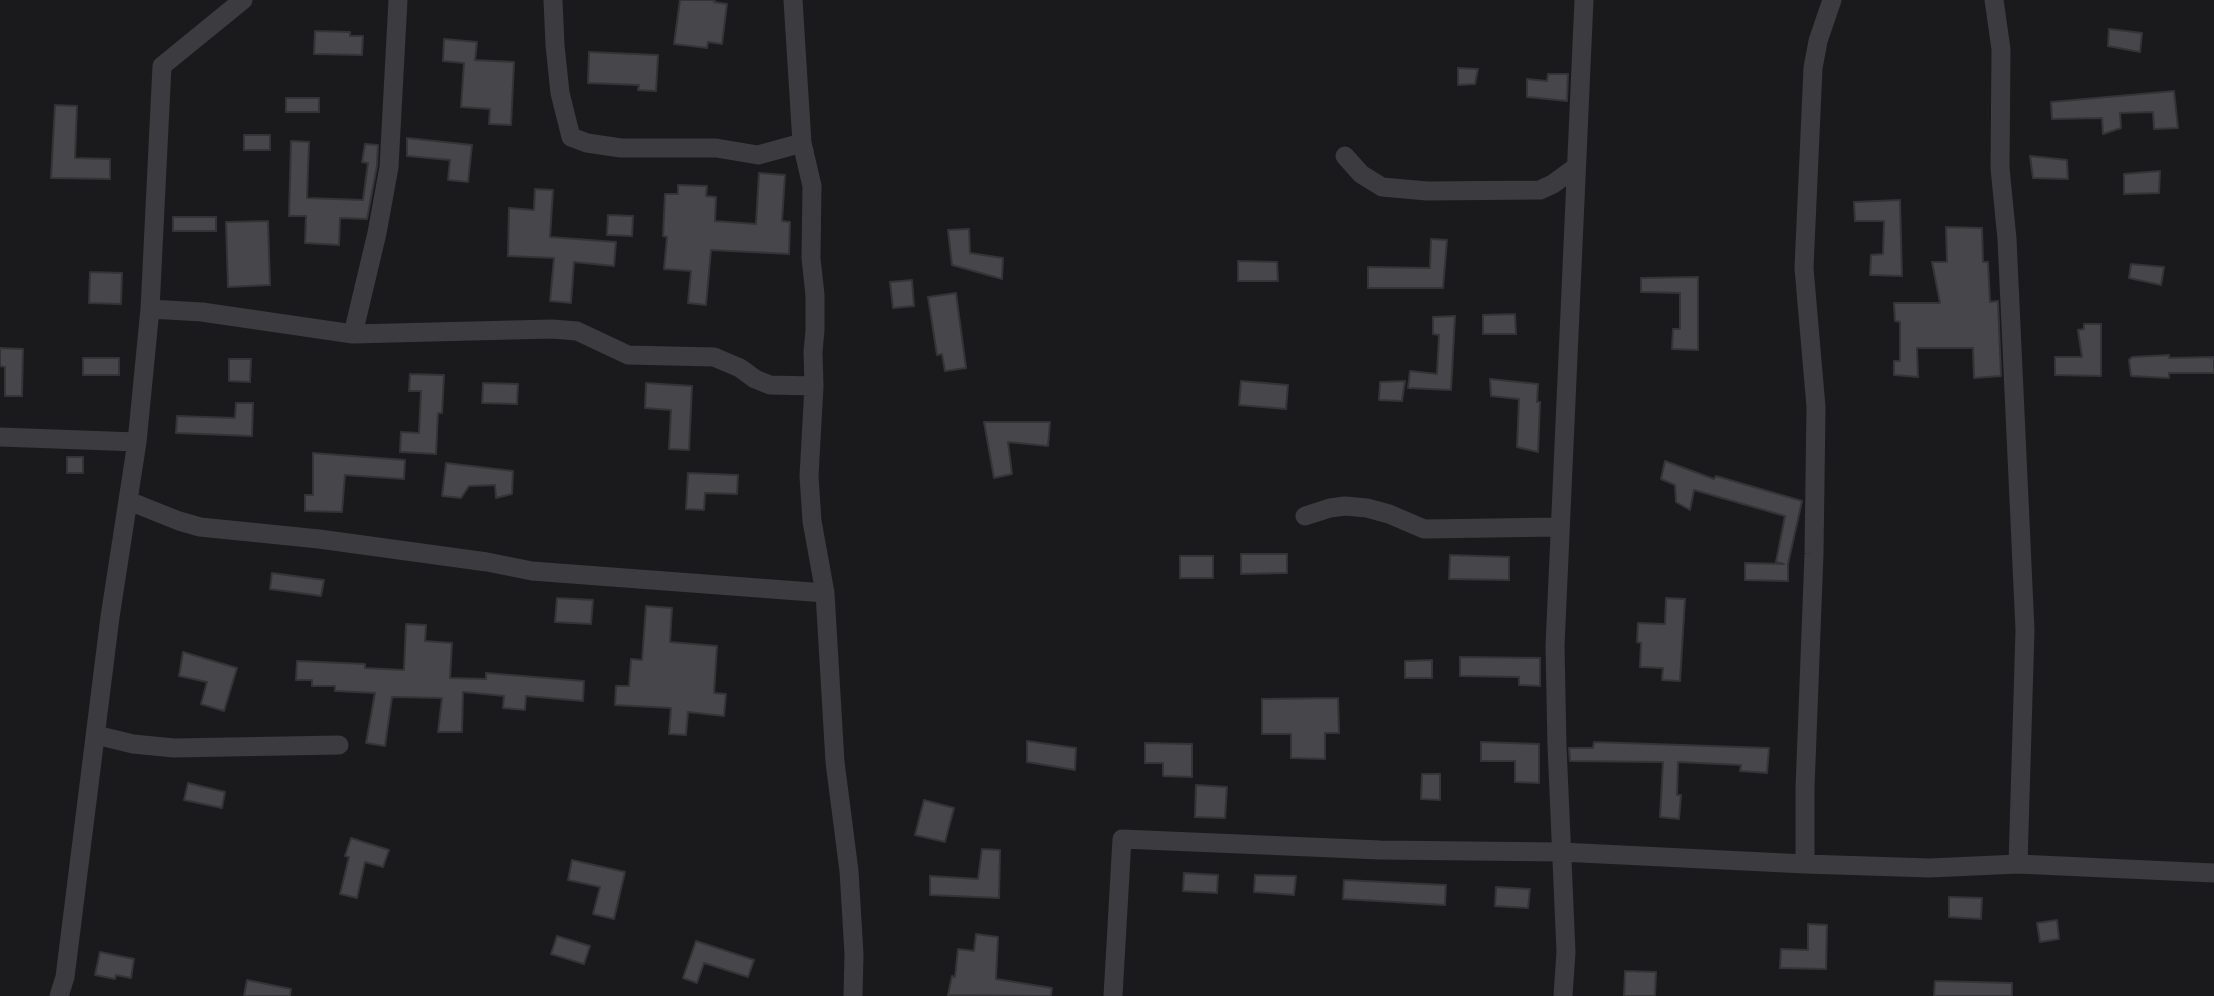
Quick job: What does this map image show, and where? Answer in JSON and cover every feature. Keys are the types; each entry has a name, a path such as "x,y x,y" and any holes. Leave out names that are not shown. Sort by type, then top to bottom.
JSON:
{"street":[{"path":"59,996 65,977 110,617 137,442 150,309 162,66 243,0"},
{"path":"353,334 390,167 398,0"},
{"path":"554,0 560,93 571,137 587,143 621,148 716,148 758,155 802,143"},
{"path":"793,0 802,143 812,186 811,258 816,295 809,476 812,521 825,593 835,762 849,871 854,954 853,996"},
{"path":"1563,996 1566,952 1555,646 1584,0"},
{"path":"1805,864 1816,407 1804,268 1813,68 1818,41 1832,0"},
{"path":"1994,0 2001,49 2000,168 2007,250 2025,630 2018,864"},
{"path":"1345,156 1361,174 1382,187 1427,191 1540,190 1576,167"},
{"path":"150,309 202,312 353,334 552,329 577,331 628,355 714,357 770,385 814,386"},
{"path":"0,437 137,442"},
{"path":"129,501 179,522 200,527 319,539 487,562 532,571 825,593"},
{"path":"1305,516 1345,506 1389,514 1423,528 1559,527"},
{"path":"96,735 133,744 174,748 339,745"},
{"path":"1113,996 1122,839 1380,850 1561,852 1930,868 2018,864 2214,873"}],"building":[{"path":"680,0 715,0 714,2 727,4 722,44 708,42 707,48 674,44"},
{"path":"2109,29 2142,33 2140,52 2108,46"},
{"path":"315,31 350,32 350,36 363,36 362,55 314,54"},
{"path":"444,39 477,42 475,60 514,62 511,125 489,124 490,109 461,107 464,63 443,61"},
{"path":"589,52 658,55 656,91 638,90 639,85 588,83"},
{"path":"1458,68 1478,69 1475,84 1458,85"},
{"path":"1548,74 1568,74 1567,101 1527,97 1527,79 1547,81"},
{"path":"2174,91 2178,128 2154,129 2153,112 2120,113 2121,128 2103,134 2102,118 2052,119 2051,102"},
{"path":"286,98 319,98 319,112 286,112"},
{"path":"55,105 77,106 75,158 110,159 110,179 51,178"},
{"path":"244,135 270,135 270,150 244,150"},
{"path":"407,138 472,145 468,182 448,180 450,160 407,156"},
{"path":"291,141 309,142 307,198 363,200 368,163 362,162 365,144 378,145 367,219 340,218 339,245 305,243 306,216 289,216"},
{"path":"2030,156 2067,160 2068,179 2033,178"},
{"path":"2160,171 2159,193 2124,194 2124,174"},
{"path":"759,173 785,175 782,221 790,222 789,254 711,250 706,305 688,303 691,271 664,269 667,237 663,236 665,194 678,194 678,185 707,186 706,196 716,197 715,221 756,224"},
{"path":"535,189 553,190 550,237 616,242 614,266 574,262 571,303 550,301 554,258 508,256 509,208 534,210"},
{"path":"1900,200 1902,276 1870,275 1871,255 1883,254 1884,221 1855,221 1854,202"},
{"path":"608,215 633,216 632,236 607,235"},
{"path":"173,217 216,217 216,231 173,231"},
{"path":"268,221 270,285 228,287 226,222"},
{"path":"1946,227 1982,228 1983,262 1988,262 1990,302 1998,301 2001,376 1974,378 1973,348 1917,348 1918,377 1894,375 1894,361 1900,361 1900,322 1895,321 1894,303 1940,303 1932,262 1947,262"},
{"path":"969,229 970,253 1003,258 1002,279 952,265 948,230"},
{"path":"1431,239 1447,240 1443,288 1368,288 1368,267 1430,268"},
{"path":"1238,261 1277,262 1278,281 1238,281"},
{"path":"2131,264 2164,267 2161,285 2129,278"},
{"path":"90,272 122,273 121,304 89,303"},
{"path":"1698,277 1698,350 1672,349 1673,329 1680,329 1680,293 1641,292 1641,278"},
{"path":"912,280 914,306 893,308 890,282"},
{"path":"956,293 966,368 945,371 942,354 937,355 928,297"},
{"path":"1515,314 1516,334 1483,334 1483,315"},
{"path":"1455,316 1451,390 1408,388 1410,371 1437,374 1439,335 1433,334 1433,317"},
{"path":"2084,324 2101,324 2101,376 2055,375 2055,357 2082,357 2078,330 2084,329"},
{"path":"0,348 23,349 22,396 5,396 5,367 0,366"},
{"path":"2169,355 2169,358 2214,357 2214,373 2169,373 2169,378 2131,376 2129,360 2132,357"},
{"path":"83,358 119,358 119,375 83,375"},
{"path":"229,359 251,359 250,382 229,381"},
{"path":"410,374 444,375 442,413 438,413 436,454 400,452 401,432 419,433 421,391 409,391"},
{"path":"1490,379 1538,384 1538,452 1517,447 1519,399 1491,396"},
{"path":"1241,381 1288,385 1286,409 1239,405"},
{"path":"1405,381 1402,401 1379,400 1380,382"},
{"path":"483,383 518,384 517,404 482,403"},
{"path":"646,383 692,386 689,450 669,449 671,410 645,408"},
{"path":"236,403 253,403 252,436 176,433 177,416 235,418"},
{"path":"984,422 1050,422 1048,446 1008,442 1012,474 994,478"},
{"path":"313,453 405,460 404,479 345,475 342,512 305,511 305,495 313,495"},
{"path":"67,457 83,457 83,473 67,473"},
{"path":"1665,461 1714,479 1716,476 1802,501 1788,564 1788,581 1745,580 1745,563 1784,564 1776,562 1785,516 1694,490 1690,510 1676,502 1675,485 1661,479"},
{"path":"446,463 513,471 512,494 496,498 495,485 469,486 461,498 442,496"},
{"path":"688,473 738,475 737,494 705,493 704,510 686,509"},
{"path":"1241,554 1287,554 1287,573 1241,574"},
{"path":"1450,555 1509,557 1509,580 1449,579"},
{"path":"1180,556 1213,556 1213,578 1180,578"},
{"path":"272,573 324,580 321,596 270,589"},
{"path":"557,598 593,600 591,624 555,622"},
{"path":"1666,598 1685,599 1680,681 1662,680 1663,668 1640,667 1638,623 1665,624"},
{"path":"646,606 672,608 670,642 717,646 714,693 726,694 724,716 688,712 686,735 669,734 671,708 615,705 616,686 629,686 631,659 642,660"},
{"path":"406,624 426,625 425,641 452,643 450,678 486,679 486,673 584,681 583,701 526,696 525,710 503,708 504,696 463,692 462,732 438,732 442,698 392,697 385,746 366,743 375,693 335,691 335,686 312,686 312,680 296,680 297,661 365,664 365,668 404,670"},
{"path":"183,652 237,668 224,711 201,704 207,682 179,676"},
{"path":"1460,657 1540,658 1540,686 1519,685 1519,677 1460,676"},
{"path":"1432,660 1432,678 1405,678 1405,661"},
{"path":"1338,698 1339,733 1325,733 1325,759 1291,758 1291,734 1262,734 1262,699"},
{"path":"1027,741 1076,748 1075,770 1027,762"},
{"path":"1481,742 1539,744 1539,783 1515,782 1515,761 1481,761"},
{"path":"1594,742 1769,748 1767,773 1740,771 1741,765 1678,762 1677,795 1681,795 1679,819 1660,817 1663,762 1570,761 1569,748 1593,748"},
{"path":"1145,743 1192,744 1192,777 1163,776 1163,763 1145,763"},
{"path":"1422,774 1440,774 1440,800 1421,799"},
{"path":"188,783 225,792 222,808 184,800"},
{"path":"1196,785 1227,787 1225,818 1195,817"},
{"path":"924,800 954,808 945,842 915,835"},
{"path":"351,838 389,850 383,867 365,862 357,898 340,894 349,857 345,856"},
{"path":"982,849 1000,850 999,898 930,895 930,876 978,879"},
{"path":"572,860 625,872 614,919 593,914 600,887 568,880"},
{"path":"1184,873 1218,875 1217,893 1183,891"},
{"path":"1255,875 1296,876 1294,895 1254,892"},
{"path":"1344,880 1446,885 1445,905 1343,899"},
{"path":"1496,887 1530,889 1528,908 1495,906"},
{"path":"1949,897 1982,898 1981,919 1949,917"},
{"path":"2057,920 2059,939 2040,942 2037,923"},
{"path":"1808,924 1827,925 1826,969 1780,968 1781,949 1808,950"},
{"path":"976,934 998,937 996,979 1052,988 1051,996 948,995 952,976 955,977 958,949 974,951"},
{"path":"557,936 590,946 584,964 551,954"},
{"path":"696,941 754,960 748,977 704,963 697,983 683,978"},
{"path":"100,952 134,959 131,978 116,975 115,979 95,975"},
{"path":"1625,971 1656,972 1655,996 1624,996"},
{"path":"247,980 291,989 290,996 244,996"},
{"path":"1935,981 2012,983 2012,996 1934,996"}]}
